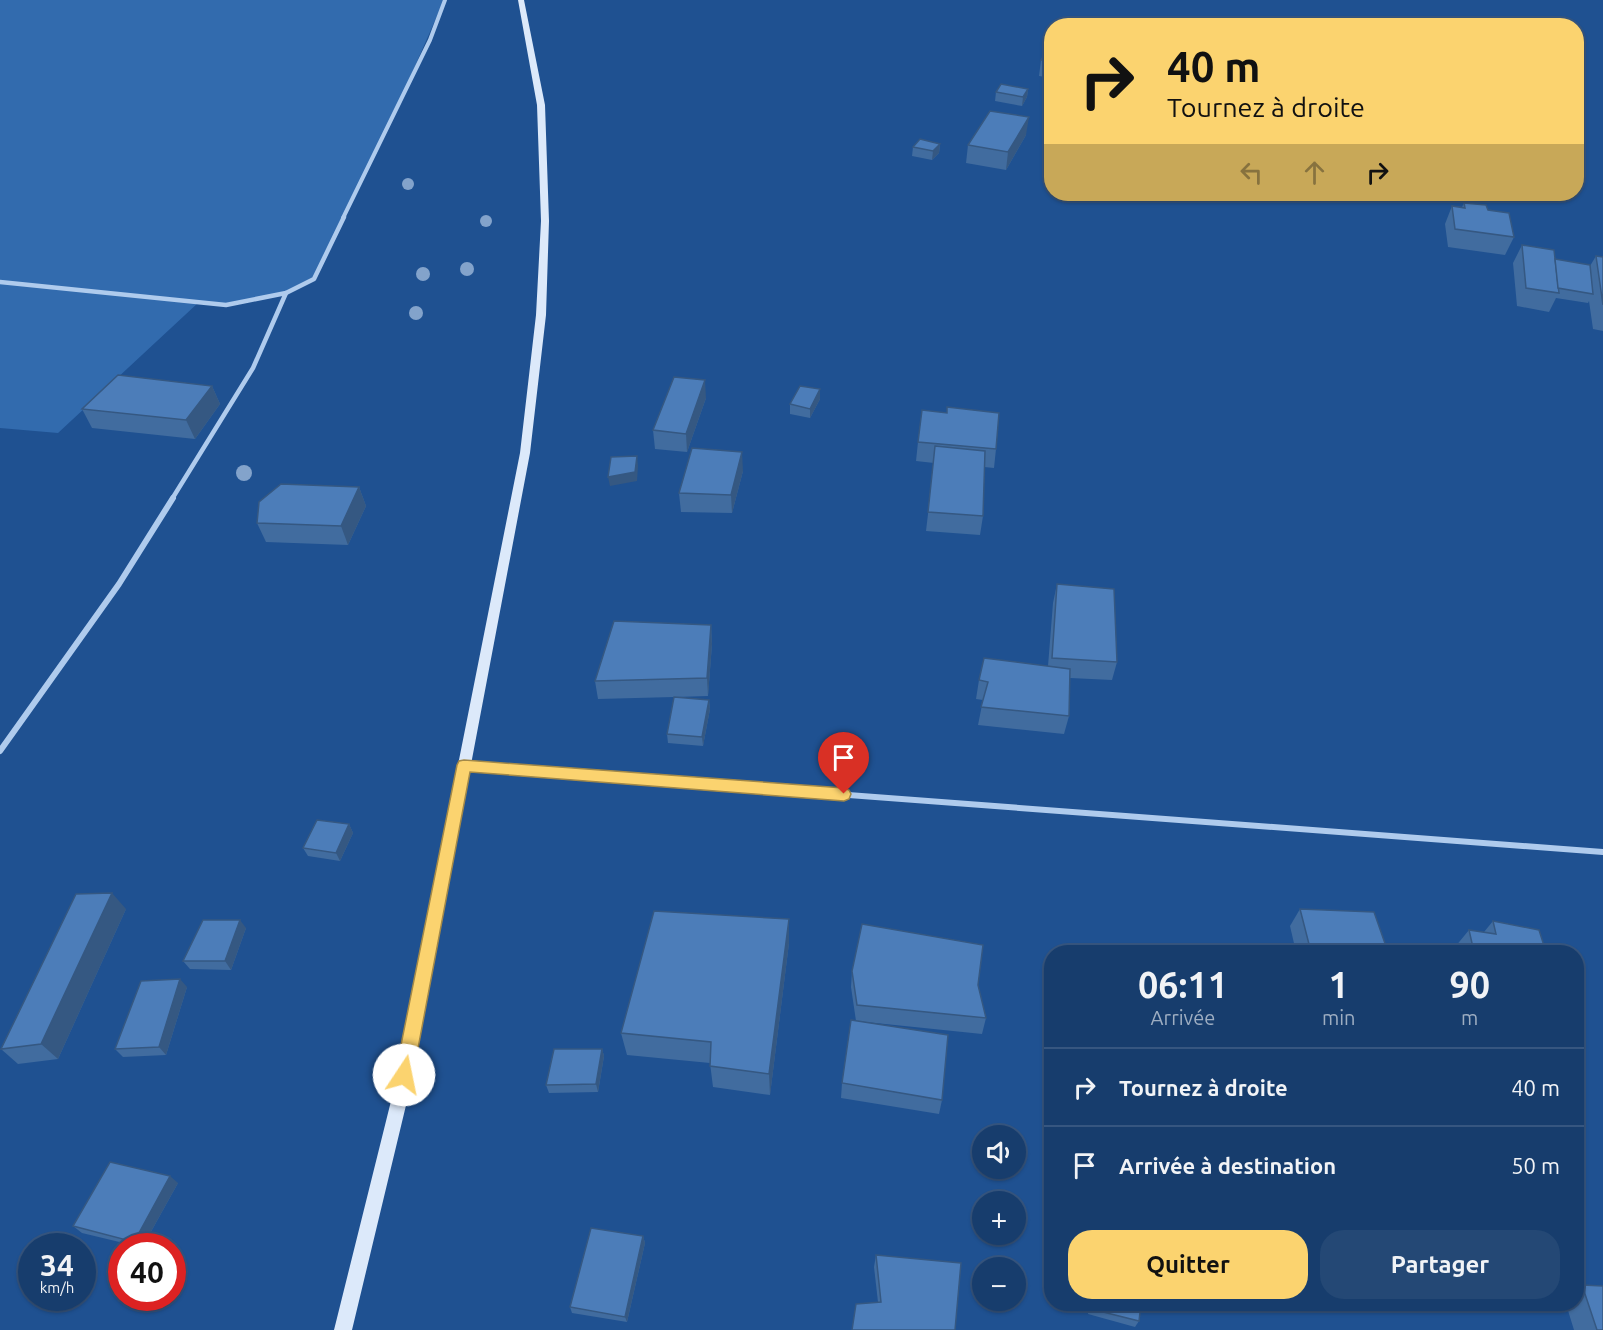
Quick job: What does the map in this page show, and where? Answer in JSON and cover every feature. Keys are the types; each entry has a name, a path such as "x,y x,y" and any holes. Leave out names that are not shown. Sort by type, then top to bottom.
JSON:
{"street":[{"path":"0,282 226,304 286,293 314,279 430,40 446,0"},
{"path":"344,1330 399,1097 525,453 541,315 544,220 541,105 521,0"},
{"path":"0,752 119,584 253,368 286,293"},
{"path":"464,765 1603,852"}],"shaded area":[{"path":"0,0 444,0 379,148 314,279 286,293 226,305 199,302 58,433 0,428"}],"building":[{"path":"1001,84 1028,89 1023,97 996,92"},
{"path":"990,111 1029,117 1008,152 968,145"},
{"path":"920,139 940,144 933,151 913,147"},
{"path":"1464,203 1486,205 1488,210 1509,213 1514,237 1455,229 1452,206 1465,208"},
{"path":"1522,245 1554,250 1559,293 1526,288"},
{"path":"1596,256 1603,257 1603,305"},
{"path":"1555,259 1590,265 1593,294 1558,288"},
{"path":"118,375 212,386 186,420 82,409"},
{"path":"674,377 705,380 686,434 653,430"},
{"path":"800,386 820,389 810,409 790,404"},
{"path":"947,407 999,413 996,449 918,442 922,410 947,413"},
{"path":"935,446 985,451 983,516 928,512"},
{"path":"692,448 742,452 731,495 679,493"},
{"path":"637,456 635,472 608,477 611,457"},
{"path":"281,484 359,487 341,526 257,523 259,502"},
{"path":"1057,584 1114,589 1117,662 1052,658"},
{"path":"614,621 711,625 707,678 595,681"},
{"path":"984,658 1070,669 1069,716 981,707 988,682 979,680"},
{"path":"674,697 709,700 702,737 667,734"},
{"path":"317,820 349,824 336,853 303,848"},
{"path":"112,893 41,1044 1,1049 76,894"},
{"path":"1300,909 1374,912 1386,945 1309,945"},
{"path":"654,911 789,919 769,1074 710,1066 711,1042 621,1033"},
{"path":"203,920 240,920 225,961 183,961"},
{"path":"1493,921 1539,930 1544,945 1472,945 1469,930 1496,934"},
{"path":"862,924 983,945 978,985 986,1018 857,1005 852,971"},
{"path":"180,979 159,1047 115,1049 141,981"},
{"path":"851,1020 948,1035 942,1100 842,1083"},
{"path":"554,1049 602,1049 596,1084 546,1085"},
{"path":"110,1162 170,1176 139,1233 108,1233 108,1235 73,1226"},
{"path":"591,1228 643,1236 625,1317 570,1307"},
{"path":"876,1255 961,1263 955,1330 852,1330 856,1304 881,1302"},
{"path":"1584,1285 1603,1286 1603,1330 1597,1330"},
{"path":"1099,1311 1140,1311 1139,1321"}],"route":[{"path":"404,1075 464,765 844,794"}]}
